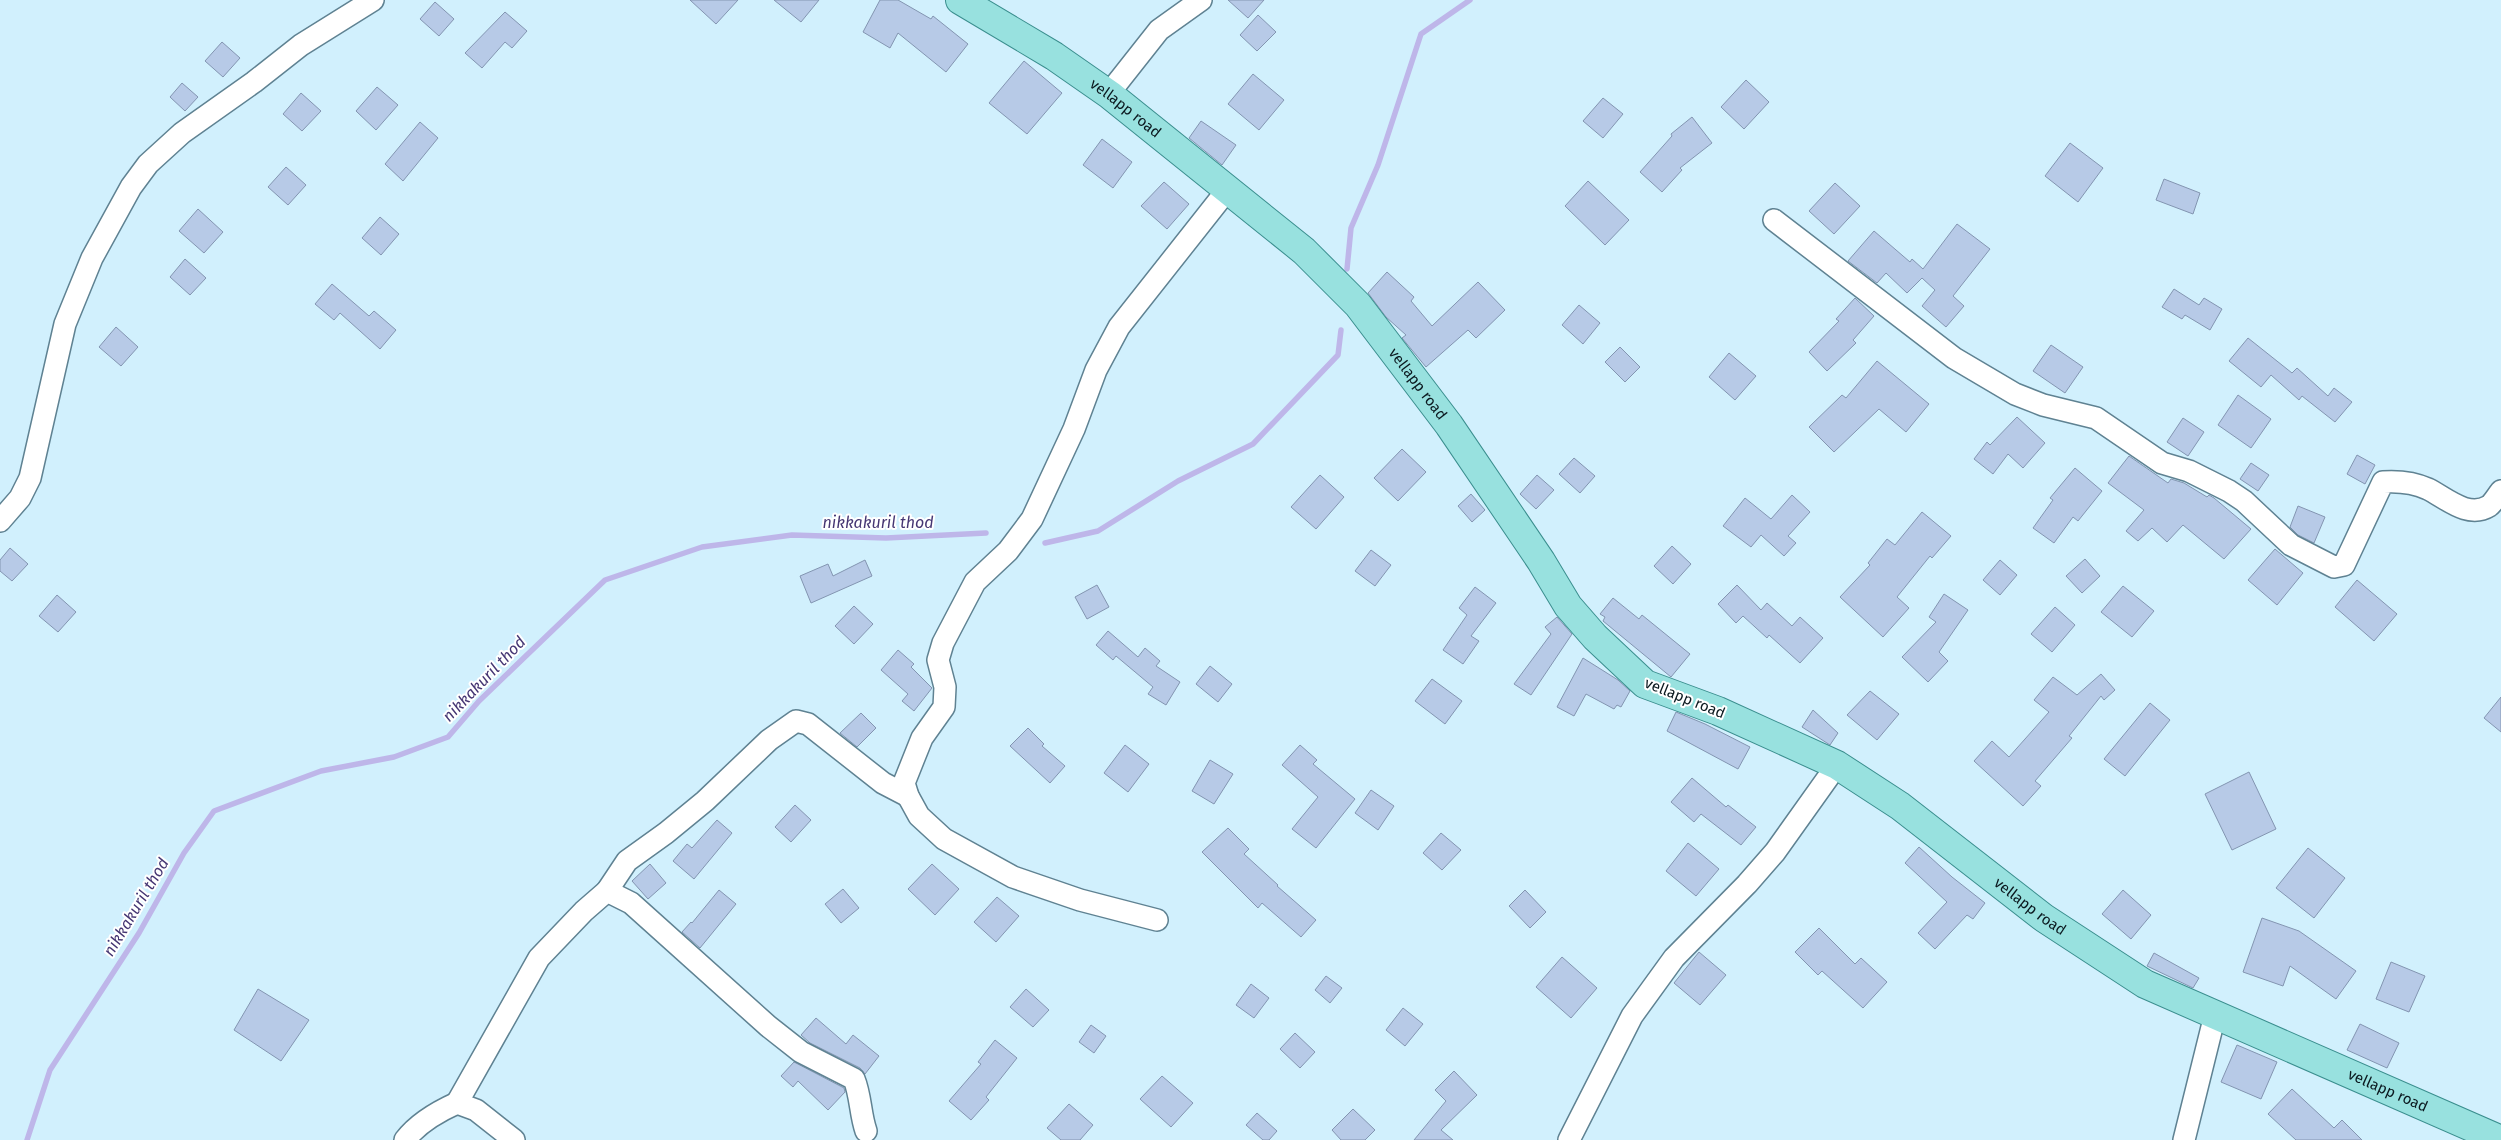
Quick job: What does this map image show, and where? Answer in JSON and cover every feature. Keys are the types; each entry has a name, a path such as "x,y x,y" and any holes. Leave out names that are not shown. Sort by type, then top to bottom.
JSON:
{"main road":[{"name":"vellapp road","path":"960,0 1054,56 1110,95 1304,251 1358,305 1449,425 1541,561 1568,606 1595,637 1645,684 1718,711 1837,765 1900,806 2044,918 2145,984 2501,1140"}],"street":[{"path":"0,521 20,498 30,478 64,324 92,258 131,187 148,164 182,133 254,82 301,45 373,0"},
{"path":"1110,95 1114,87 1159,30 1201,0"},
{"path":"1157,920 1080,900 1013,876 944,840 919,816 908,796 904,783 922,738 944,707 945,687 938,660 943,643 975,582 1008,551 1032,519 1074,429 1096,370 1119,327 1228,189"},
{"path":"1774,220 1954,358 2015,394 2043,406 2096,418 2162,463 2189,471 2244,501 2291,545 2334,567 2344,565 2383,482 2396,481 2427,489 2457,506 2475,511 2489,506 2501,491"},
{"path":"405,1140 412,1130 436,1113 457,1102 539,958 607,891 627,861 705,801 769,740 796,721 808,724 883,783 908,796"},
{"path":"1569,1140 1632,1016 1674,958 1747,884 1775,852 1837,765"},
{"path":"607,891 631,903 768,1026 801,1052 854,1079 860,1093 862,1119 866,1131"},
{"path":"2184,1140 2215,1015"},
{"path":"457,1102 476,1110 514,1140"}],"building":[{"path":"690,0 738,0 716,24"},
{"path":"774,0 819,0 801,22"},
{"path":"880,0 898,0 931,19 933,16 968,44 946,72 898,33 890,48 863,32"},
{"path":"1228,0 1264,0 1248,18"},
{"path":"435,2 454,19 439,36 420,19"},
{"path":"505,12 527,31 512,48 505,42 482,68 465,53"},
{"path":"1258,15 1276,32 1257,51 1240,35"},
{"path":"222,42 240,58 223,77 205,61"},
{"path":"1024,61 1062,93 1027,134 989,103"},
{"path":"1253,74 1284,100 1259,130 1228,104"},
{"path":"1746,80 1769,102 1744,129 1721,107"},
{"path":"182,83 198,97 185,111 170,97"},
{"path":"377,87 398,105 376,130 356,111"},
{"path":"301,93 321,111 302,131 283,114"},
{"path":"1603,98 1623,114 1603,138 1583,121"},
{"path":"1692,117 1712,143 1680,168 1682,170 1662,192 1640,172 1672,136 1671,134"},
{"path":"1201,121 1236,145 1222,165 1189,138"},
{"path":"420,122 438,138 403,181 385,164"},
{"path":"1102,139 1132,162 1113,188 1083,165"},
{"path":"2070,143 2103,168 2078,202 2045,176"},
{"path":"286,167 306,185 288,205 268,187"},
{"path":"2164,179 2200,193 2193,214 2156,200"},
{"path":"1588,181 1629,220 1605,245 1565,206"},
{"path":"1164,182 1189,204 1167,229 1141,206"},
{"path":"1835,183 1860,206 1834,234 1809,211"},
{"path":"198,209 223,232 204,253 179,231"},
{"path":"380,217 399,234 381,255 362,238"},
{"path":"1957,224 1990,249 1953,296 1964,306 1946,327 1922,306 1935,290 1922,278 1907,293 1886,273 1877,283 1848,261 1874,231 1910,262 1912,259 1923,269"},
{"path":"185,259 206,278 190,295 170,277"},
{"path":"1387,272 1414,297 1411,301 1432,326 1478,282 1505,310 1476,338 1468,330 1426,367 1402,338 1406,335 1386,317 1368,293"},
{"path":"332,284 369,316 374,311 396,330 380,349 340,313 334,320 315,304"},
{"path":"2174,289 2199,305 2204,298 2222,309 2210,330 2185,315 2182,319 2162,307"},
{"path":"1855,298 1874,316 1853,340 1856,343 1827,371 1809,352 1839,321 1836,319"},
{"path":"1579,305 1600,323 1583,344 1562,325"},
{"path":"116,327 138,347 121,366 99,347"},
{"path":"2248,338 2292,373 2297,368 2328,396 2334,388 2352,402 2335,422 2302,396 2299,400 2271,375 2261,387 2229,361"},
{"path":"2051,345 2083,367 2065,393 2033,371"},
{"path":"1620,347 1640,367 1625,382 1605,362"},
{"path":"1729,353 1756,376 1735,400 1709,377"},
{"path":"1877,361 1929,404 1906,432 1879,409 1834,452 1809,427 1842,395 1846,398"},
{"path":"2238,395 2271,419 2251,448 2218,425"},
{"path":"2017,417 2045,443 2023,468 2008,454 1993,474 1974,459 1987,442 1990,445"},
{"path":"2183,418 2204,432 2188,456 2167,442"},
{"path":"1402,449 1426,472 1398,501 1374,478"},
{"path":"2357,455 2375,465 2365,484 2347,474"},
{"path":"2129,456 2168,483 2171,479 2184,483 2207,497 2209,495 2251,529 2224,559 2183,525 2167,542 2152,528 2138,541 2126,531 2144,510 2108,483"},
{"path":"1574,458 1595,476 1580,493 1559,474"},
{"path":"2251,463 2269,475 2258,491 2240,479"},
{"path":"2075,468 2102,491 2078,521 2073,517 2054,543 2033,528 2053,500 2050,498"},
{"path":"1320,475 1344,497 1316,529 1291,507"},
{"path":"1537,475 1554,490 1536,509 1520,494"},
{"path":"1471,494 1485,510 1472,522 1458,506"},
{"path":"1792,495 1810,512 1788,536 1796,543 1784,556 1761,535 1751,547 1723,526 1745,498 1771,519"},
{"path":"2298,506 2325,517 2314,543 2298,535 2290,527"},
{"path":"1922,512 1951,536 1932,558 1930,556 1897,597 1909,608 1883,637 1840,597 1870,565 1868,563 1887,539 1895,545"},
{"path":"1672,546 1691,564 1673,584 1654,566"},
{"path":"10,548 28,564 12,581 0,571 0,560"},
{"path":"2275,549 2303,573 2277,605 2248,580"},
{"path":"1371,550 1391,565 1375,586 1355,571"},
{"path":"2085,559 2100,576 2082,593 2066,576"},
{"path":"865,560 872,576 811,603 800,576 828,564 833,576"},
{"path":"2000,560 2017,575 2000,595 1983,580"},
{"path":"2357,580 2397,614 2374,641 2335,607"},
{"path":"1097,585 1109,607 1087,619 1075,597"},
{"path":"1737,585 1761,610 1767,603 1792,626 1800,617 1823,638 1800,663 1769,635 1767,638 1743,616 1736,623 1718,604"},
{"path":"2123,586 2154,611 2132,637 2101,612"},
{"path":"1475,587 1496,603 1471,636 1479,641 1463,664 1443,650 1467,615 1459,608"},
{"path":"1944,594 1968,610 1939,652 1948,661 1928,682 1902,657 1936,622 1929,617"},
{"path":"57,595 76,612 58,632 39,616"},
{"path":"1613,598 1639,619 1642,615 1690,654 1671,677 1603,621 1605,617 1600,614"},
{"path":"854,606 873,624 854,644 835,626"},
{"path":"2055,607 2075,625 2052,652 2031,634"},
{"path":"1557,617 1572,634 1531,695 1514,684 1551,634 1545,627"},
{"path":"1108,631 1138,657 1145,648 1160,661 1156,666 1180,682 1166,705 1148,694 1153,687 1116,656 1113,660 1096,645"},
{"path":"898,650 914,664 911,667 932,688 914,711 902,701 908,694 881,670"},
{"path":"1583,658 1618,680 1630,691 1621,707 1617,705 1614,709 1586,694 1574,716 1557,707"},
{"path":"1210,666 1232,684 1218,702 1196,684"},
{"path":"2101,674 2115,690 2104,700 2101,696 2069,736 2072,738 2035,781 2041,786 2023,806 1974,761 1992,741 2009,757 2049,712 2034,700 2053,677 2077,695"},
{"path":"1432,679 1462,701 1445,724 1415,701"},
{"path":"1870,691 1899,714 1877,740 1847,715"},
{"path":"2501,697 2501,732 2484,718"},
{"path":"2150,703 2170,720 2125,776 2104,759"},
{"path":"1813,710 1838,733 1830,745 1802,727"},
{"path":"1676,712 1705,724 1750,747 1738,769 1667,731"},
{"path":"861,713 876,728 857,747 840,733"},
{"path":"1028,728 1044,744 1042,746 1065,766 1050,783 1010,746"},
{"path":"1125,745 1149,764 1128,792 1104,773"},
{"path":"1300,745 1317,760 1313,764 1355,799 1316,848 1292,829 1318,797 1282,765"},
{"path":"1210,760 1233,774 1214,804 1192,791"},
{"path":"2249,772 2276,829 2232,850 2205,794"},
{"path":"1692,778 1726,807 1728,805 1756,827 1741,845 1701,814 1694,822 1671,802"},
{"path":"1371,790 1394,806 1378,830 1355,813"},
{"path":"795,805 811,820 791,842 775,827"},
{"path":"717,820 732,833 694,879 673,861 687,844 692,848"},
{"path":"1228,828 1249,849 1244,854 1316,920 1301,937 1262,903 1258,908 1202,852"},
{"path":"1441,833 1461,850 1442,870 1423,853"},
{"path":"1688,843 1719,869 1696,896 1666,871"},
{"path":"1919,847 1952,877 1985,903 1973,919 1967,915 1935,949 1918,933 1947,902 1905,863"},
{"path":"2308,848 2345,878 2314,918 2276,888"},
{"path":"650,864 666,883 648,899 632,881"},
{"path":"932,864 959,889 935,915 908,889"},
{"path":"843,889 859,908 841,923 825,904"},
{"path":"719,890 736,904 700,948 682,932 692,923"},
{"path":"1525,890 1546,912 1530,928 1509,906"},
{"path":"2123,890 2151,915 2131,939 2102,914"},
{"path":"997,897 1019,916 996,942 974,922"},
{"path":"2262,918 2299,931 2356,971 2336,999 2290,966 2283,986 2243,972"},
{"path":"1819,928 1855,964 1861,958 1887,982 1863,1008 1822,971 1818,975 1795,952"},
{"path":"1699,952 1726,975 1700,1005 1674,983"},
{"path":"2154,953 2199,978 2193,988 2147,966"},
{"path":"1562,957 1597,988 1571,1018 1536,987"},
{"path":"2391,962 2425,976 2409,1012 2376,999"},
{"path":"1326,976 1342,988 1330,1003 1315,990"},
{"path":"1251,984 1269,998 1254,1018 1236,1005"},
{"path":"258,989 309,1020 281,1061 234,1030"},
{"path":"1026,989 1049,1010 1033,1027 1010,1007"},
{"path":"1403,1008 1423,1024 1405,1046 1386,1030"},
{"path":"816,1018 846,1044 853,1035 879,1056 865,1074 860,1068 810,1043 801,1035"},
{"path":"2360,1024 2399,1043 2387,1068 2347,1050"},
{"path":"1091,1025 1106,1036 1094,1053 1079,1042"},
{"path":"1295,1033 1315,1052 1300,1068 1280,1049"},
{"path":"995,1040 1017,1058 986,1097 989,1100 971,1120 949,1101 981,1064 978,1062"},
{"path":"2237,1045 2277,1062 2261,1099 2221,1082"},
{"path":"794,1062 844,1088 845,1092 828,1110 798,1081 793,1087 781,1076"},
{"path":"1454,1071 1477,1095 1441,1130 1453,1140 1414,1140 1446,1101 1435,1090"},
{"path":"1162,1076 1193,1103 1171,1127 1140,1099"},
{"path":"2292,1089 2334,1128 2342,1120 2362,1140 2296,1140 2268,1114"},
{"path":"1069,1104 1093,1125 1080,1140 1061,1140 1047,1128"},
{"path":"1353,1109 1375,1130 1365,1140 1341,1140 1332,1130"},
{"path":"1257,1113 1277,1131 1269,1140 1263,1140 1246,1125"}],"waterway":[{"path":"1347,269 1351,228 1378,165 1421,34 1470,0"},
{"name":"nikkakuril thod","path":"1045,543 1098,531 1178,481 1253,444 1338,355 1341,330"},
{"name":"nikkakuril thod","path":"27,1140 50,1070 139,933 184,853 214,811 321,771 394,757 448,737 479,701 605,580 702,547 792,535 886,538 986,533"}]}
